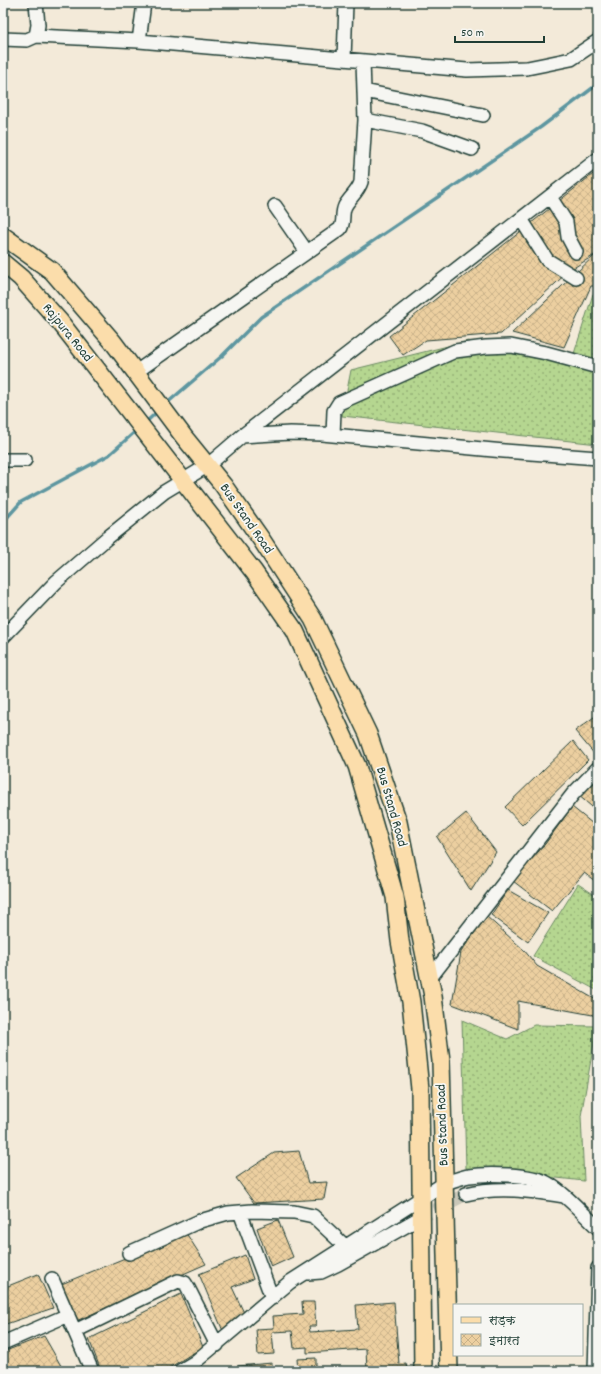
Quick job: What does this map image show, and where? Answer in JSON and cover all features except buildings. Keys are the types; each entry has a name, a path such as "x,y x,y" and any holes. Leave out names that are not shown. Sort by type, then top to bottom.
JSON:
{"main road":[{"name":"Rajpura Road","path":"3,236 52,271 113,342"},
{"name":"Rajpura Road","path":"3,263 21,278 60,322 126,408"},
{"name":"Bus Stand Road","path":"113,342 261,539 313,619 368,734 398,822 434,996 441,1061 449,1371"},
{"name":"Bus Stand Road","path":"126,408 184,480 254,572 295,631 357,766 395,897 400,941 411,1002 420,1089 423,1371"}],"street":[{"path":"36,3 38,25 36,36"},
{"path":"139,41 144,3"},
{"path":"344,59 346,3"},
{"path":"3,39 27,40 36,36 139,41 467,70 527,68 571,59 598,41"},
{"path":"136,372 340,229 343,225 344,207 359,188 361,182 365,120 363,61"},
{"path":"364,91 483,115"},
{"path":"365,120 422,131 472,149"},
{"path":"3,637 56,582 164,492 207,466 242,436 598,159"},
{"path":"550,197 566,222 568,237 576,252"},
{"path":"275,206 307,252"},
{"path":"521,219 547,260 576,278"},
{"path":"333,435 334,411 338,403 455,351 510,346 546,353 598,367"},
{"path":"242,436 290,432 598,458"},
{"path":"3,460 25,460"},
{"path":"430,978 573,794 598,768"},
{"path":"180,1371 196,1367 217,1344 290,1282 307,1273 422,1200 445,1183 467,1176 478,1175 535,1179 546,1182 564,1196 598,1228"},
{"path":"466,1194 478,1191 513,1190 564,1196"},
{"path":"129,1253 200,1221 240,1212 305,1213 320,1221 346,1247"},
{"path":"240,1212 272,1298"},
{"path":"307,1273 321,1272 334,1266 418,1219"},
{"path":"598,1224 598,1236"},
{"path":"595,1371 598,1268"},
{"path":"52,1279 92,1371"},
{"path":"75,1331 178,1281 185,1283 217,1344"},
{"path":"3,1343 68,1315"}],"green space":[{"path":"598,293 598,444 342,416 351,370 468,341 572,360 593,294"},
{"path":"578,884 598,897 598,991 533,956"},
{"path":"462,1020 507,1039 534,1025 597,1026 581,1116 584,1181 466,1168"}],"waterway":[{"path":"166,404 222,356 261,317 541,127 598,84"},
{"path":"145,423 158,411"},
{"path":"3,522 21,502 109,455 137,430"}],"tunnel":[{"path":"418,1219 466,1194"}]}
